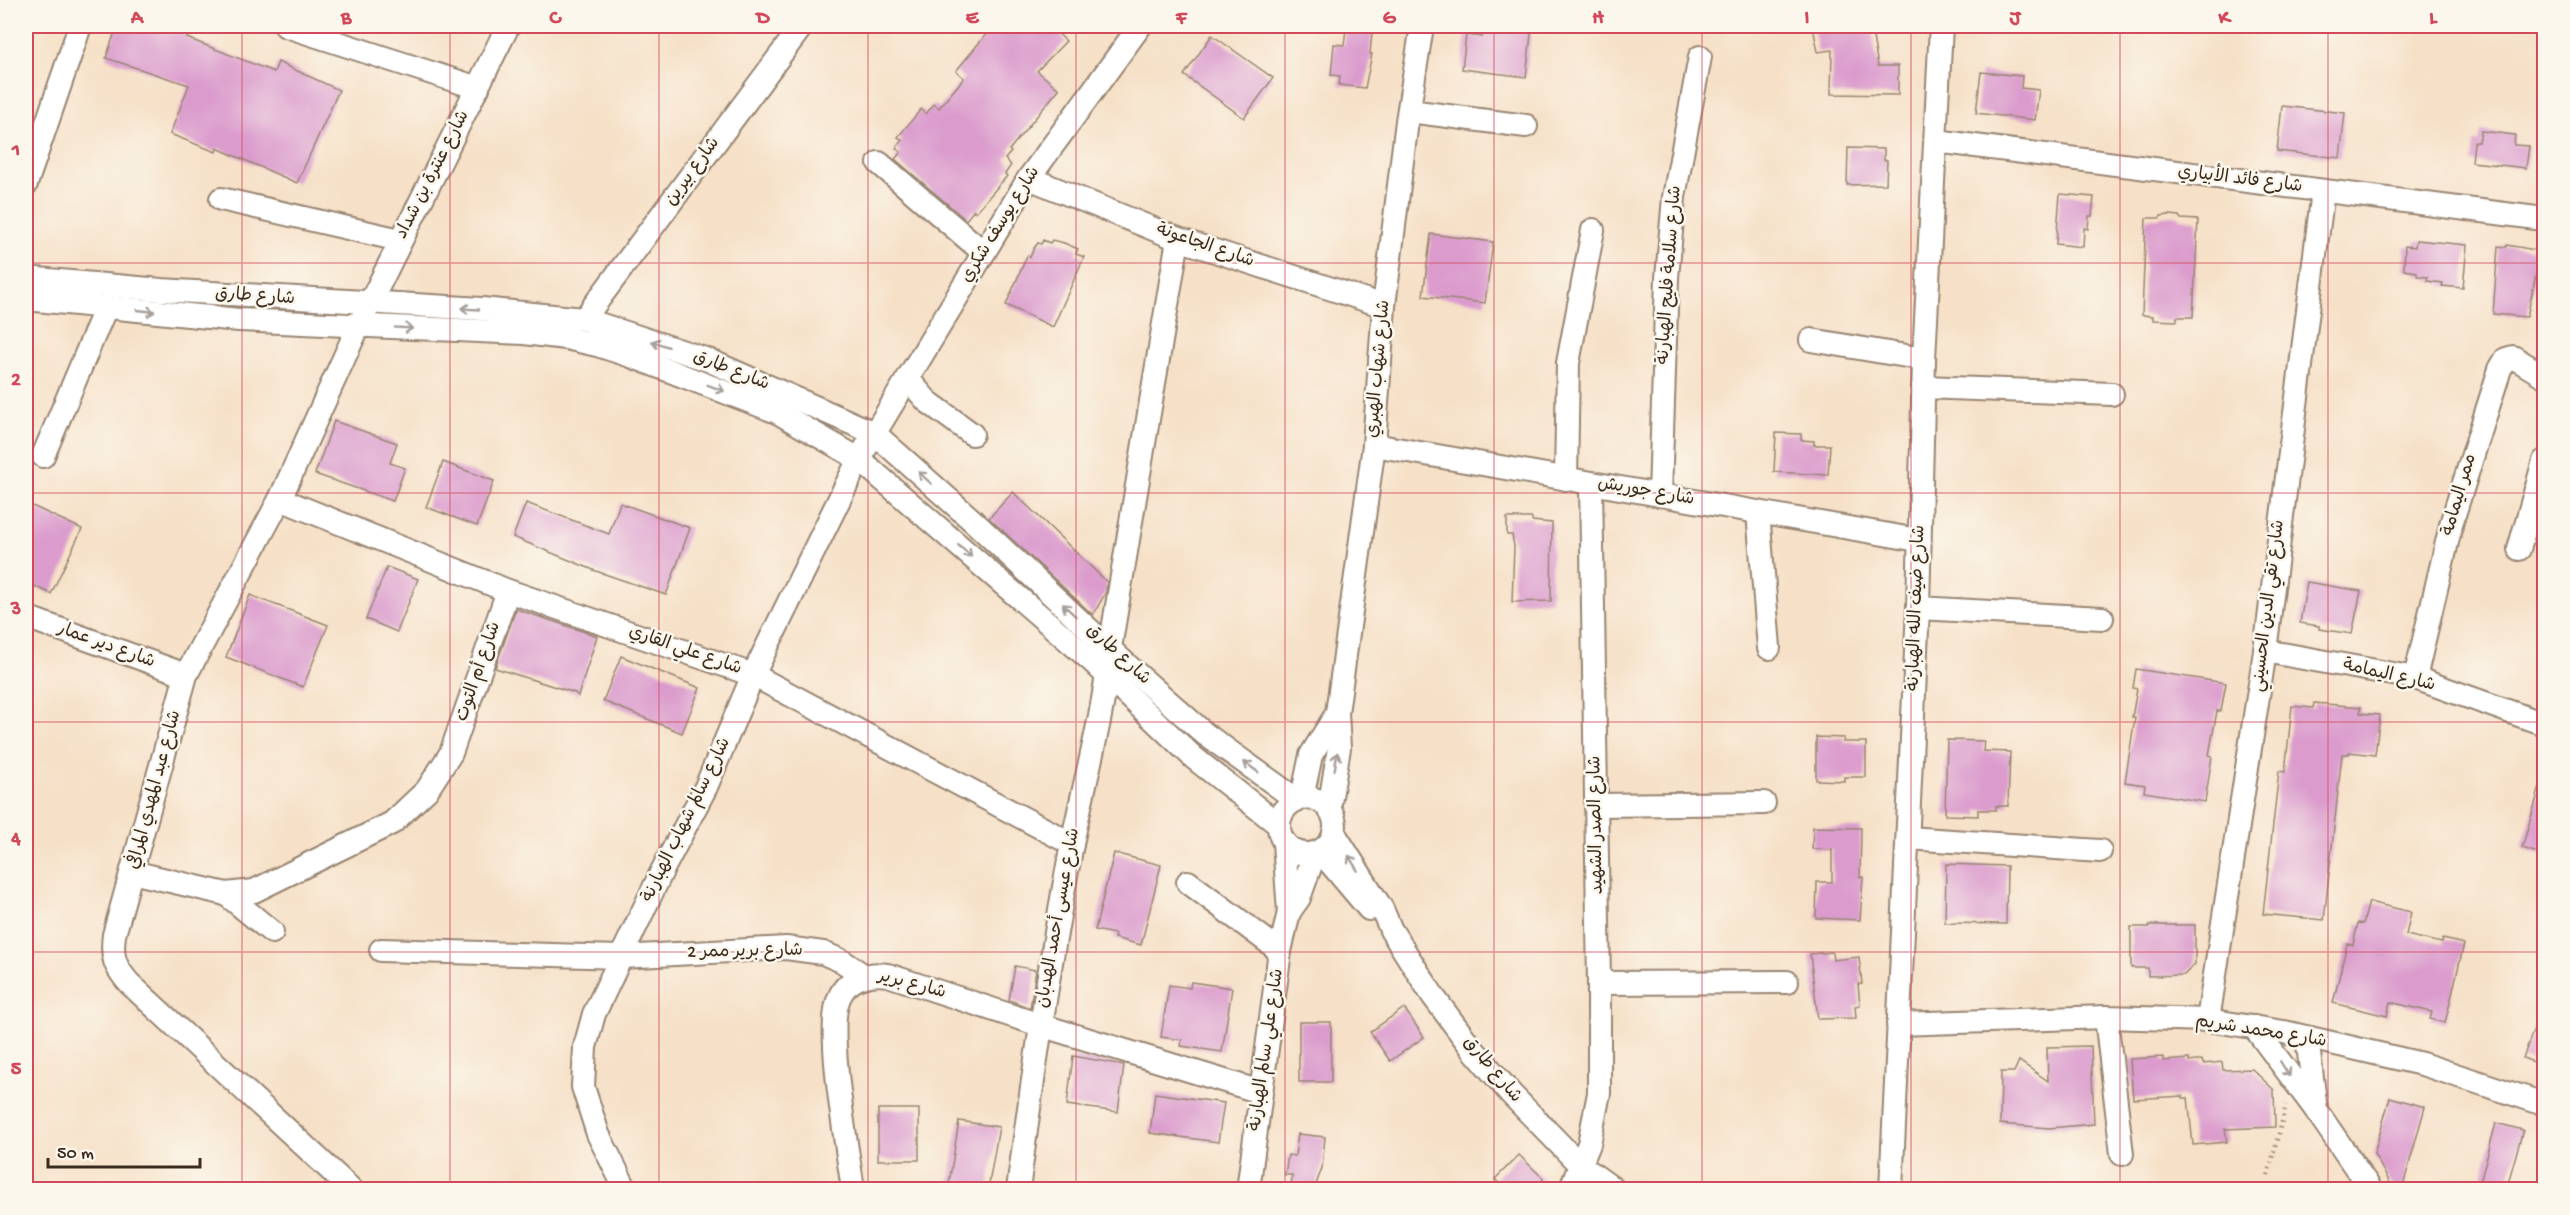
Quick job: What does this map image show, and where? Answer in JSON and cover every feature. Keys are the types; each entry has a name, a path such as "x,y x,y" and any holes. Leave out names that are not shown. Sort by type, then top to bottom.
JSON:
{"street":[{"path":"26,184 80,26"},
{"path":"289,26 478,88"},
{"name":"شارع عنترة بن شداد","path":"359,325 508,26"},
{"name":"شارع بيرين","path":"584,319 802,26"},
{"name":"شارع شهاب الهبري","path":"1329,809 1339,748 1337,713 1374,445 1384,306 1422,26"},
{"name":"شارع ضيف الله الهبارنة","path":"1891,1190 1918,608 1924,359 1941,26"},
{"name":"شارع يوسف شكري","path":"859,459 1029,178 1136,27"},
{"name":"شارع سلامة فليح الهبارنة","path":"1660,495 1667,278 1674,197 1700,57"},
{"path":"1409,111 1526,126"},
{"name":"شارع فائد الأبياري","path":"1936,141 2544,219"},
{"path":"879,163 983,252"},
{"name":"شارع الجاعونة","path":"1029,178 1178,239 1384,306"},
{"name":"شارع تقي الدين الحسيني","path":"2208,1020 2265,651 2323,191"},
{"path":"221,199 400,240"},
{"path":"1566,479 1568,363 1593,230"},
{"name":"شارع عيسى أحمد الهدبان","path":"1017,1190 1040,1025 1072,844 1107,678 1110,648 1178,239"},
{"name":"شارع طارق","path":"26,278 161,290 526,312 584,319 708,360 874,433 1205,734 1299,799"},
{"name":"شارع طارق","path":"26,299 239,320 533,334 597,345 777,412 859,459 1093,662 1107,678 1194,758 1281,834"},
{"path":"43,456 106,307"},
{"name":"شارع عبد المهدي المرافي","path":"352,1190 129,983 116,968 112,952 114,935 186,675 280,499 359,325"},
{"path":"1811,339 1924,359"},
{"name":"ممر اليمامة","path":"2415,678 2452,521 2500,369 2506,359 2513,357 2544,376"},
{"path":"908,380 927,401 972,434"},
{"path":"1923,387 2112,394"},
{"name":"شارع جوريش","path":"1374,445 1918,540"},
{"name":"شارع سالم شهاب الهبارنة","path":"626,1190 598,1134 583,1087 585,1047 594,1014 706,787 753,675 859,459"},
{"path":"2519,549 2544,461"},
{"name":"شارع الصدر الشهيد","path":"1570,1190 1589,1144 1599,1093 1591,483"},
{"name":"شارع علي القاري","path":"280,499 508,591 753,675 1072,844"},
{"path":"1758,512 1769,648"},
{"name":"شارع أم التوت","path":"226,894 254,891 392,823 427,790 451,753 508,591"},
{"path":"1918,608 2102,618"},
{"name":"شارع دير عمار","path":"26,617 186,675"},
{"name":"شارع اليمامة","path":"2265,651 2415,678 2544,723"},
{"name":"شارع شهاب الهبري","path":"1299,799 1311,755 1337,713"},
{"path":"1312,798 1322,802 1329,809 1335,820 1334,833 1329,843 1318,852 1298,852 1281,834 1284,810 1299,799 1312,798"},
{"path":"1597,805 1764,803"},
{"name":"شارع طارق","path":"1334,833 1433,996 1471,1047 1511,1094 1581,1165 1615,1190"},
{"name":"شارع علي سالم الهبارنة","path":"1248,1190 1280,951 1289,912 1281,834"},
{"path":"1908,838 2100,850"},
{"name":"شارع طارق","path":"1318,852 1355,895 1391,930"},
{"name":"شارع علي سالم الهبارنة","path":"1289,912 1299,898 1318,852"},
{"path":"132,872 226,894 272,932"},
{"path":"1188,882 1280,951"},
{"name":"شارع برير ممر 2","path":"381,950 621,957 786,948 823,953 842,961 863,975"},
{"name":"شارع برير","path":"854,1190 839,1083 835,1014 839,998 849,984 863,975 876,973 888,975 1040,1025 1261,1092"},
{"path":"1599,983 1787,982"},
{"path":"2106,1017 2122,1154"},
{"name":"شارع محمد شريم","path":"1898,1023 2106,1017 2208,1020 2307,1037 2422,1064 2544,1104"},
{"path":"2254,1027 2292,1081 2316,1110 2371,1190"},
{"path":"2307,1037 2316,1110"}],"path":[{"path":"2268,1175 2292,1081"}],"building":[{"path":"117,26 159,26 188,35 187,38 274,72 278,62 339,90 297,183 217,148 216,152 170,134 189,85 106,58"},
{"path":"993,26 1050,26 1066,41 1037,71 1059,89 1009,150 1011,152 1005,159 1011,165 1005,174 1007,176 976,212 974,210 966,220 895,159 901,152 896,148 902,140 898,137 921,109 926,114 934,104 939,108 964,78 956,71"},
{"path":"1483,26 1532,26 1526,77 1462,69 1466,35 1482,37"},
{"path":"1871,26 1878,66 1898,66 1898,95 1831,94 1832,50 1818,52 1813,27"},
{"path":"1346,29 1372,32 1370,54 1372,54 1365,88 1339,85 1340,76 1331,75 1334,44 1344,45"},
{"path":"1212,35 1273,78 1244,118 1184,75"},
{"path":"1981,72 2022,76 2021,88 2039,90 2035,120 1976,113"},
{"path":"2282,106 2345,113 2340,158 2277,151"},
{"path":"2481,131 2515,135 2514,145 2529,146 2526,168 2472,162 2474,142 2479,142"},
{"path":"1848,148 1884,149 1884,160 1887,160 1886,184 1847,185"},
{"path":"2060,194 2094,197 2088,229 2084,228 2083,247 2056,244"},
{"path":"2179,216 2181,219 2198,220 2193,317 2177,317 2177,321 2153,320 2153,316 2142,315 2146,218"},
{"path":"1431,234 1493,242 1485,303 1423,296"},
{"path":"1043,240 1050,243 1052,240 1064,243 1078,249 1076,254 1084,257 1053,327 1006,305 1027,256 1030,257 1034,248"},
{"path":"2416,240 2467,245 2463,288 2442,286 2443,283 2427,281 2428,277 2417,276 2417,272 2404,270 2405,246 2415,247"},
{"path":"2507,245 2541,251 2527,317 2493,314 2498,246 2507,247"},
{"path":"334,421 397,443 390,463 405,468 393,501 315,474"},
{"path":"1776,433 1801,434 1801,440 1814,441 1814,445 1830,445 1828,475 1774,472"},
{"path":"443,462 494,481 477,526 426,507"},
{"path":"1013,492 1107,582 1106,592 1093,615 989,518"},
{"path":"26,503 82,529 51,594 26,582"},
{"path":"526,503 609,534 620,503 690,528 666,595 596,571 513,537"},
{"path":"1507,518 1532,518 1532,521 1552,523 1551,601 1512,602 1514,546 1512,535 1507,535"},
{"path":"387,567 418,579 397,632 366,619"},
{"path":"2307,582 2361,591 2352,634 2319,629 2319,626 2300,623"},
{"path":"250,595 328,625 303,687 226,657"},
{"path":"516,609 597,636 578,696 575,693 495,668"},
{"path":"621,656 700,688 682,733 603,701"},
{"path":"2136,669 2226,683 2221,711 2217,711 2209,755 2212,756 2205,802 2144,792 2145,785 2125,782 2135,717 2132,717 2137,689 2133,688"},
{"path":"2314,703 2361,707 2360,713 2380,715 2375,755 2349,752 2349,754 2342,754 2324,920 2263,914 2279,771 2285,772 2292,706 2313,708"},
{"path":"1816,737 1844,738 1843,742 1866,742 1866,777 1844,777 1844,781 1816,780"},
{"path":"1947,740 1984,741 1983,751 2010,752 2008,806 1996,806 1996,810 1978,810 1978,816 1945,815"},
{"path":"2540,787 2544,788 2544,855 2522,848"},
{"path":"1813,827 1861,828 1860,877 1863,877 1860,920 1816,918 1817,882 1832,882 1832,850 1812,849"},
{"path":"1114,853 1161,865 1141,945 1114,938 1115,934 1095,930"},
{"path":"1946,864 2007,866 2006,924 1945,923"},
{"path":"2369,902 2411,912 2406,935 2442,943 2443,939 2464,944 2445,1023 2430,1019 2432,1012 2390,1002 2387,1016 2333,1003 2347,944 2353,945 2358,923 2363,924"},
{"path":"2149,925 2195,925 2195,964 2184,975 2148,976 2148,968 2131,968 2131,927 2149,927"},
{"path":"1832,952 1833,960 1859,957 1862,984 1858,984 1860,1005 1855,1006 1856,1018 1818,1019 1810,954"},
{"path":"1015,966 1036,970 1030,1008 1009,1000"},
{"path":"1191,982 1232,988 1222,1052 1181,1046 1182,1040 1161,1037 1169,985 1190,988"},
{"path":"2544,1004 2544,1066 2523,1058"},
{"path":"1404,1008 1424,1037 1390,1061 1370,1032"},
{"path":"1299,1022 1331,1022 1331,1082 1299,1082"},
{"path":"2091,1046 2094,1124 2049,1128 2000,1124 2001,1072 2014,1072 2019,1061 2048,1081 2047,1047"},
{"path":"1073,1056 1124,1065 1118,1112 1067,1105"},
{"path":"2163,1057 2163,1061 2189,1059 2189,1062 2202,1060 2203,1064 2222,1062 2223,1070 2252,1069 2274,1090 2275,1127 2225,1129 2227,1142 2193,1145 2188,1098 2183,1098 2183,1096 2133,1099 2130,1059"},
{"path":"1155,1093 1224,1103 1218,1142 1150,1133"},
{"path":"2390,1097 2425,1107 2402,1190 2394,1190 2374,1154"},
{"path":"878,1109 919,1109 919,1160 878,1160"},
{"path":"959,1121 999,1127 988,1190 948,1190"},
{"path":"2496,1123 2523,1130 2506,1190 2478,1190"},
{"path":"1298,1134 1325,1137 1322,1168 1314,1190 1291,1190 1292,1175 1285,1175 1288,1155 1295,1156"},
{"path":"1519,1155 1543,1178 1540,1190 1505,1190 1495,1179"}]}
